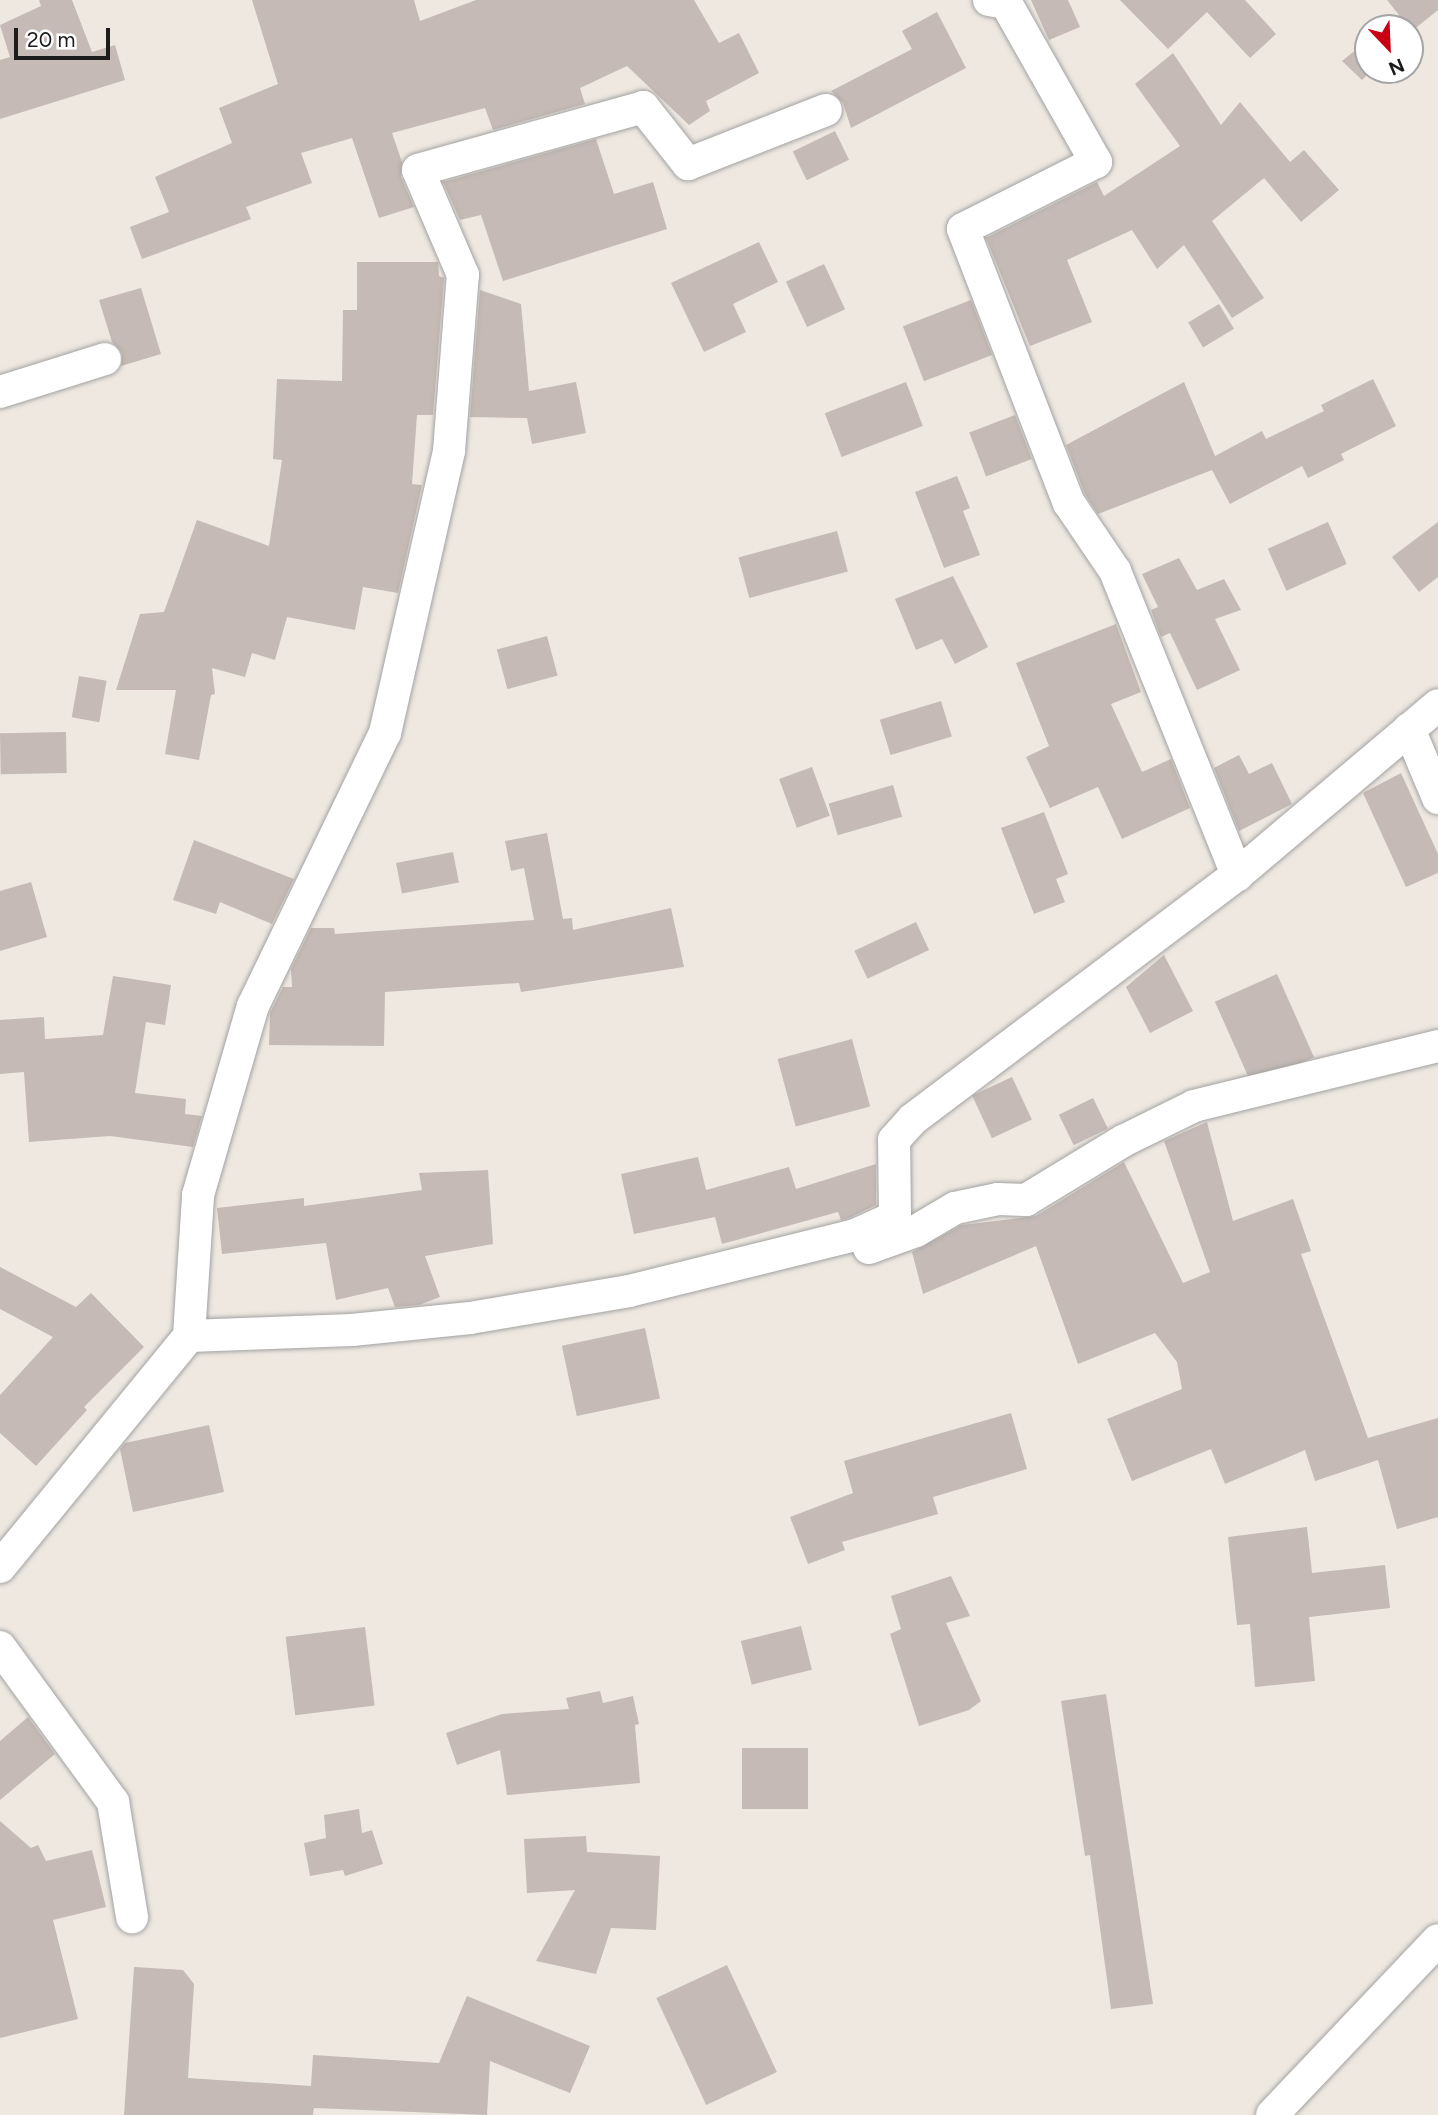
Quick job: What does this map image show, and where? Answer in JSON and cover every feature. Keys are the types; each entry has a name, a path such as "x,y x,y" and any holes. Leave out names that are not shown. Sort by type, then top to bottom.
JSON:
{"street":[{"path":"989,0 1006,4 1096,162 964,229 1069,503 1115,571 1237,875"},
{"path":"0,1567 189,1336 198,1195 253,1006 385,733 450,450 463,275 418,170 643,107 688,164 827,110"},
{"path":"0,393 105,359"},
{"path":"189,1336 352,1330 470,1318 629,1291 855,1235 895,1217 898,1198 894,1140 913,1119 1237,875 1438,705"},
{"path":"1409,729 1438,798"},
{"path":"855,1235 863,1250 916,1231 955,1208 998,1199 1026,1200 1123,1141 1195,1105 1438,1046"},
{"path":"0,1647 113,1802 132,1917"},
{"path":"1272,2115 1438,1940"}],"building":[{"path":"39,0 72,0 92,52 115,45 125,80 0,119 0,60 10,57 0,25 41,6"},
{"path":"252,0 414,0 420,21 476,0 694,0 719,43 739,33 759,73 706,101 710,111 689,125 627,66 580,88 585,104 493,130 485,108 392,133 402,162 401,177 414,207 379,218 352,138 301,153 312,183 246,207 251,219 142,259 130,227 169,212 155,177 232,143 219,108 278,84"},
{"path":"1031,0 1068,0 1080,27 1049,40"},
{"path":"1120,0 1245,0 1276,34 1250,58 1207,12 1168,49"},
{"path":"1387,0 1438,0 1438,10 1424,21 1424,14 1398,14"},
{"path":"937,12 966,68 851,128 843,103 831,91 912,49 902,31"},
{"path":"1354,51 1354,72 1342,61"},
{"path":"1173,53 1221,125 1240,102 1290,162 1304,150 1339,190 1301,222 1264,178 1212,221 1264,298 1232,318 1184,245 1157,269 1132,230 1067,260 1092,322 1030,346 986,238 1097,182 1104,196 1180,146 1135,84"},
{"path":"835,131 849,160 807,180 793,152"},
{"path":"596,139 614,194 653,182 667,229 503,281 481,215 460,220 443,182"},
{"path":"759,242 778,282 733,304 746,332 704,352 671,283"},
{"path":"357,262 438,262 439,276 444,278 433,415 417,415 412,484 422,485 398,593 363,587 355,630 287,617 275,660 252,653 245,677 212,668 215,694 211,695 199,760 165,754 176,690 116,690 140,614 164,612 197,520 269,546 282,460 273,459 277,379 342,381 343,310 357,310"},
{"path":"824,264 845,309 807,327 786,282"},
{"path":"141,288 161,354 121,366 122,353 112,342 99,300"},
{"path":"480,290 521,304 529,391 576,382 586,433 532,444 527,418 470,417"},
{"path":"971,300 992,355 924,381 903,326"},
{"path":"1219,304 1234,329 1203,347 1188,323"},
{"path":"1373,379 1396,426 1341,454 1344,460 1308,478 1302,466 1230,504 1212,470 1098,514 1085,494 1066,445 1184,382 1215,456 1262,431 1266,439 1324,411 1321,405"},
{"path":"906,382 923,426 842,457 825,413"},
{"path":"1015,415 1032,459 986,476 969,433"},
{"path":"957,476 970,508 963,511 980,555 944,568 915,492"},
{"path":"1328,522 1347,564 1286,591 1268,549"},
{"path":"1438,522 1438,577 1419,592 1392,557"},
{"path":"837,531 848,572 749,598 738,557"},
{"path":"1179,558 1197,590 1224,579 1241,610 1215,619 1240,670 1197,690 1170,633 1161,637 1151,610 1158,607 1142,574"},
{"path":"953,576 988,647 955,664 942,639 916,650 895,599"},
{"path":"1116,624 1141,692 1111,704 1142,772 1171,759 1190,808 1122,839 1098,787 1050,808 1026,757 1049,746 1016,663"},
{"path":"547,636 558,676 507,689 497,649"},
{"path":"79,676 107,681 99,722 72,717"},
{"path":"941,701 952,736 891,755 880,720"},
{"path":"66,732 67,773 1,774 0,733"},
{"path":"1239,755 1249,774 1272,763 1292,804 1239,831 1214,768"},
{"path":"812,767 830,816 797,828 779,779"},
{"path":"1401,773 1438,854 1438,873 1406,887 1363,793"},
{"path":"893,785 902,817 838,835 829,803"},
{"path":"1044,812 1068,874 1056,879 1065,902 1034,914 1001,828"},
{"path":"547,833 563,919 572,918 573,930 671,908 684,967 521,992 519,983 385,992 384,1046 269,1045 270,1013 283,987 292,987 291,969 311,928 334,928 335,934 534,920 524,868 511,871 505,841"},
{"path":"194,840 294,879 272,924 220,902 216,914 173,900"},
{"path":"453,852 459,882 402,893 396,863"},
{"path":"31,882 47,937 0,951 0,891"},
{"path":"916,922 929,950 867,979 854,951"},
{"path":"1164,955 1193,1011 1150,1033 1126,987"},
{"path":"1277,974 1314,1057 1252,1085 1215,1002"},
{"path":"113,976 171,985 165,1025 146,1022 135,1093 186,1099 185,1114 202,1116 193,1147 110,1136 29,1142 24,1072 0,1074 0,1020 44,1017 45,1039 103,1035"},
{"path":"852,1039 870,1107 796,1127 778,1059"},
{"path":"1012,1077 1032,1120 992,1138 972,1096"},
{"path":"1093,1098 1108,1129 1074,1145 1059,1115"},
{"path":"1207,1122 1233,1221 1293,1199 1311,1251 1301,1254 1368,1438 1438,1418 1438,1517 1397,1529 1378,1460 1315,1481 1305,1450 1225,1484 1211,1449 1132,1481 1107,1419 1182,1389 1177,1362 1155,1333 1078,1364 1036,1246 923,1294 912,1252 962,1225 1036,1216 1124,1162 1183,1283 1210,1272 1164,1141"},
{"path":"698,1157 706,1190 789,1167 796,1189 876,1164 876,1205 849,1218 841,1220 838,1212 722,1244 715,1217 634,1234 621,1174"},
{"path":"488,1170 493,1244 425,1256 440,1297 419,1305 395,1307 388,1288 336,1300 326,1243 222,1254 217,1208 304,1198 304,1206 422,1190 419,1173"},
{"path":"0,1267 76,1307 91,1293 144,1347 84,1407 87,1410 36,1466 0,1433 0,1395 53,1337 0,1309"},
{"path":"645,1328 660,1398 577,1416 562,1346"},
{"path":"1011,1413 1027,1469 933,1497 938,1514 842,1542 845,1550 808,1564 790,1517 853,1493 844,1461"},
{"path":"209,1425 224,1492 133,1512 120,1449 125,1443"},
{"path":"1307,1527 1312,1573 1385,1565 1390,1608 1309,1617 1315,1681 1255,1687 1250,1624 1237,1625 1228,1537"},
{"path":"951,1576 970,1616 946,1623 981,1701 969,1710 919,1726 890,1634 901,1629 891,1596"},
{"path":"801,1626 812,1670 752,1685 741,1641"},
{"path":"365,1627 375,1705 295,1715 286,1637"},
{"path":"600,1691 603,1703 633,1696 639,1724 635,1725 640,1783 507,1795 500,1750 457,1765 446,1733 502,1714 569,1709 566,1698"},
{"path":"1106,1694 1153,2004 1111,2009 1090,1855 1085,1856 1061,1701"},
{"path":"28,1717 55,1754 0,1800 0,1741"},
{"path":"742,1748 808,1748 808,1809 742,1809"},
{"path":"359,1809 362,1833 372,1830 383,1864 345,1876 343,1870 310,1876 304,1843 326,1838 324,1815"},
{"path":"0,1821 31,1848 38,1845 46,1861 92,1850 106,1907 53,1920 78,2019 0,2038"},
{"path":"586,1836 587,1852 660,1856 656,1930 611,1928 596,1974 536,1961 575,1890 527,1893 524,1839"},
{"path":"727,1965 777,2072 706,2105 656,1998"},
{"path":"134,1967 183,1970 194,1984 188,2078 311,2086 313,2055 439,2063 467,1996 590,2046 570,2093 490,2061 487,2115 314,2108 313,2115 124,2115"}]}
